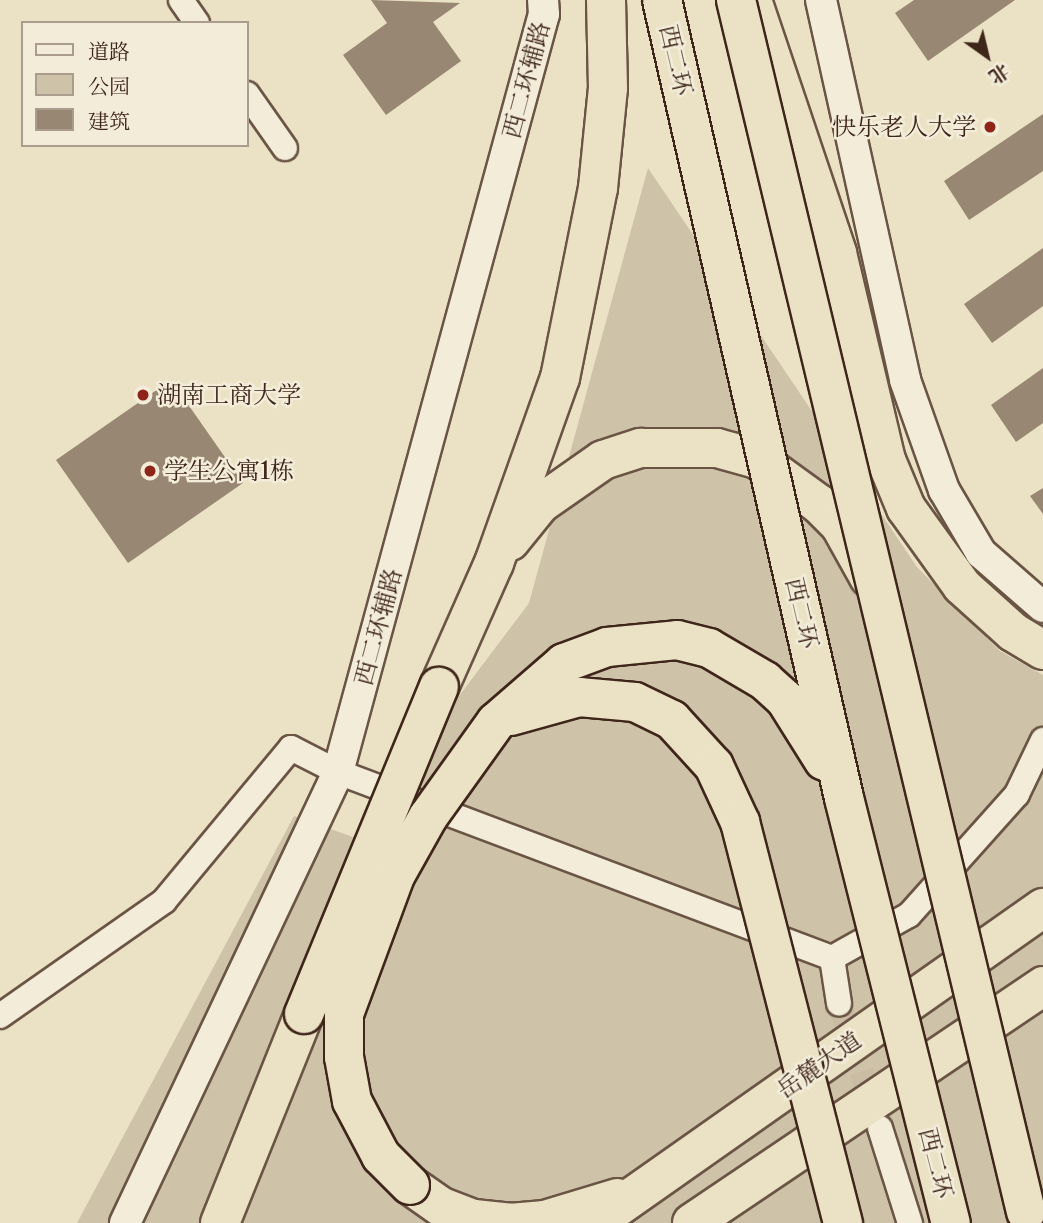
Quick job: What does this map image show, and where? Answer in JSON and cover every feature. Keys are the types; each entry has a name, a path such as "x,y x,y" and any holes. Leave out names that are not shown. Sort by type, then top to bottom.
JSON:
{"highway":[{"path":"220,1223 439,687 494,563 560,378 584,275 608,88 606,0"},
{"name":"西二环","path":"662,0 844,798 951,1223"},
{"path":"736,0 1029,1219"},
{"path":"752,0 837,253 886,460 906,509 961,586 1013,632 1043,650"},
{"path":"494,563 540,504 570,480 603,460 641,448 717,448 757,459 819,504 862,561 881,604"},
{"path":"646,1188 587,1210 510,1223 474,1219 442,1207 410,1185 381,1156 352,1101 344,1057 344,1014 396,876 428,817 496,722 564,663 607,647 677,640 734,660 785,699 844,798"},
{"path":"496,722 544,703 610,697 672,720 708,757 740,822 843,1223"},
{"name":"岳麓大道","path":"595,1223 1043,908"},
{"path":"692,1223 1043,986"}],"street":[{"path":"181,0 196,21"},
{"name":"西二环辅路","path":"125,1223 338,772 541,27 543,0"},
{"path":"821,0 905,380 944,490 981,553 1043,607"},
{"path":"248,95 285,148"},
{"path":"0,1016 164,901 291,748 338,772 832,958 909,915 1017,794 1043,740"},
{"path":"832,958 839,1003"},
{"path":"880,1128 910,1223"}],"green space":[{"path":"648,168 917,567 1000,651 1043,675 1043,1223 77,1223 294,816 353,837 529,603"}],"building":[{"path":"371,0 460,3 433,22 461,61 386,115 343,55 387,23"},
{"path":"914,0 1015,0 928,61 895,13"},
{"path":"1043,114 1043,171 969,220 944,181"},
{"path":"1043,248 1043,306 992,343 964,304"},
{"path":"1043,368 1043,423 1016,442 991,405"},
{"name":"学生公寓1栋","path":"171,380 243,483 128,563 56,460"},
{"path":"1043,488 1043,514 1030,496"}],"tunnel":[{"path":"839,1003 876,1115"}],"place":[{"name":"快乐老人大学","path":"990,127"},
{"name":"湖南工商大学","path":"143,395"},
{"name":"学生公寓1栋","path":"150,471"}]}
